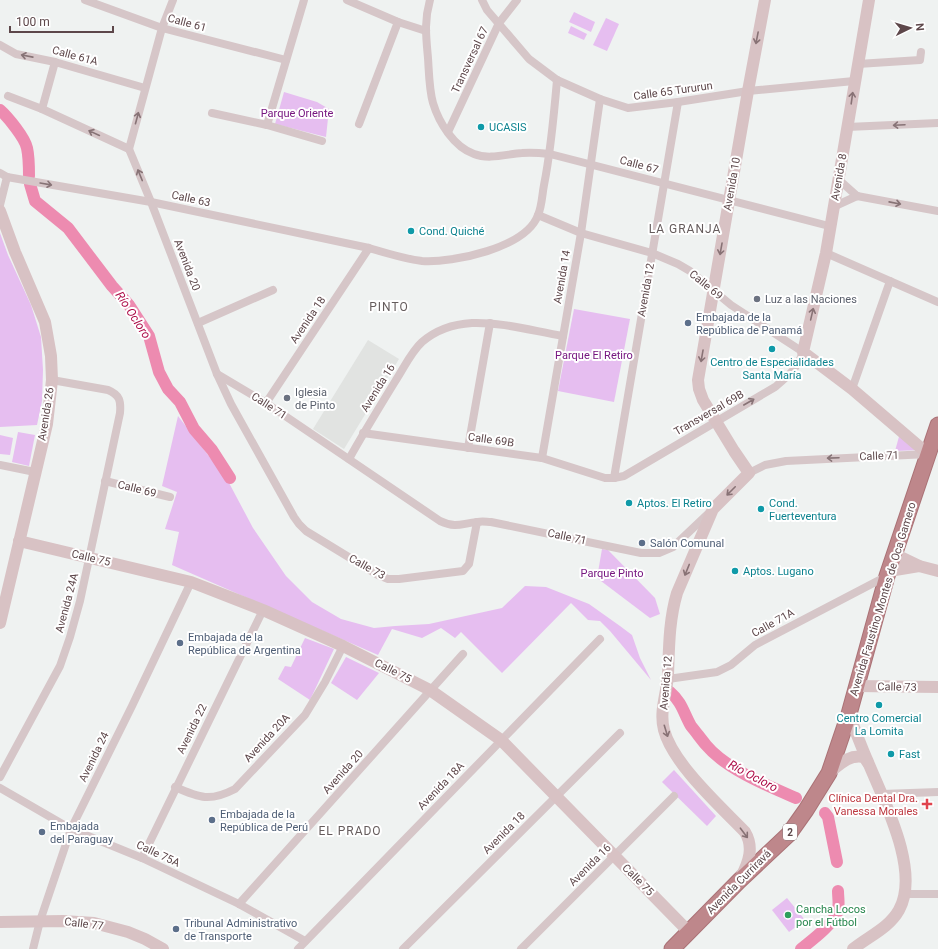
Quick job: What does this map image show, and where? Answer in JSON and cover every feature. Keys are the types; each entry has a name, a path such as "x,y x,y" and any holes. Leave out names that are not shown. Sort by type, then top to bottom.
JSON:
{"highway":[{"name":"Avenida Faustino Montes de Oca Gamero","path":"829,773 849,714 894,554 938,425"},
{"name":"Avenida Curriravá","path":"672,949 789,834 829,773"}],"street":[{"name":"Calle 61","path":"85,0 162,28 286,60"},
{"path":"8,96 42,109 129,149 162,28 173,0"},
{"path":"267,125 304,0"},
{"path":"347,0 398,22 426,32"},
{"path":"430,0 425,20 430,88 433,103 448,132"},
{"name":"Calle 65 Tururun","path":"482,0 487,10 529,59 557,80 600,99 628,108 748,91 854,81"},
{"name":"Transversal 67","path":"448,132 499,23 517,0"},
{"name":"Avenida 10","path":"749,473 703,400 699,389 698,380 765,0"},
{"name":"Avenida 8","path":"803,352 826,253 829,226 848,127 854,81 869,0"},
{"path":"359,124 398,22"},
{"name":"Calle 61A","path":"0,45 16,54 56,62 145,88"},
{"path":"858,64 920,60 921,52"},
{"path":"42,109 56,62"},
{"path":"538,215 550,154 557,80"},
{"name":"Avenida 14","path":"542,458 581,233 592,164 600,99"},
{"name":"Avenida 12","path":"614,478 678,102"},
{"path":"212,113 267,125 322,140"},
{"path":"848,127 938,122"},
{"name":"Calle 67","path":"448,132 464,149 474,154 492,156 533,152 550,154 829,226"},
{"name":"Avenida 20","path":"129,149 217,374 231,404 299,524"},
{"name":"Calle 63","path":"0,205 4,175 151,202 369,248 402,258 423,261 443,260 489,252 507,244 533,224 538,215"},
{"path":"838,179 857,196 938,211"},
{"path":"833,207 857,196"},
{"name":"Avenida 26","path":"0,210 15,252 45,322 51,356 52,380 47,424 0,623"},
{"name":"Calle 69","path":"538,215 581,233 652,253 690,271 731,305 803,352 852,389 928,454"},
{"name":"Avenida 18","path":"266,403 369,248"},
{"path":"826,253 938,302"},
{"path":"852,389 890,281"},
{"path":"198,323 273,290"},
{"path":"468,448 490,323"},
{"name":"Avenida 16","path":"350,459 363,433 409,360 421,343 441,329 454,325 490,323 563,336"},
{"name":"Transversal 69B","path":"614,478 624,476 775,388 799,363 803,352"},
{"name":"Calle 71","path":"217,374 266,403 440,521 449,525 456,526 477,522 506,524 641,553 659,553 673,547 749,473 765,465 786,461 928,454"},
{"name":"Avenida 24A","path":"0,777 60,666 70,637 90,557 121,406 119,398 115,393 108,390 52,380"},
{"name":"Calle 69B","path":"363,433 542,458 605,478 614,478"},
{"path":"0,465 35,472"},
{"name":"Calle 69","path":"105,481 170,497"},
{"name":"Avenida 12","path":"713,508 673,606 670,631 668,679 663,706 664,729 682,764 745,832 749,840 750,852 747,864 739,882"},
{"name":"Calle 73","path":"299,524 378,575 388,579 399,579 463,571 467,568 470,559 477,522"},
{"name":"Calle 75","path":"19,541 191,582 263,610 343,646 430,690 501,740 689,932"},
{"path":"894,554 919,566 938,571"},
{"path":"888,574 919,566"},
{"name":"Calle 71A","path":"668,679 718,672 731,665 755,645 888,574"},
{"name":"Avenida 24","path":"33,949 40,922 71,829 191,582"},
{"name":"Avenida 22","path":"142,858 263,610"},
{"name":"Avenida 18A","path":"298,949 600,639"},
{"name":"Avenida 20A","path":"176,787 204,798 222,796 235,789 305,714 325,682 343,646"},
{"name":"Avenida 20","path":"239,904 463,654"},
{"name":"Calle 73","path":"856,686 938,687"},
{"path":"849,714 882,794 902,848 905,869 904,894 899,911 887,925 853,949"},
{"name":"Avenida 18","path":"403,949 620,733"},
{"path":"829,773 853,756 864,758 868,763"},
{"name":"Calle 75A","path":"0,788 71,829 142,858 239,904 305,941"},
{"path":"882,794 938,792"},
{"name":"Avenida 16","path":"522,949 674,796"},
{"path":"904,894 938,894"},
{"name":"Calle 77","path":"0,922 63,921 94,923 128,932 145,939 162,949"}],"shaded area":[{"path":"368,340 399,359 344,449 313,429"}],"green space":[{"path":"574,12 595,22 591,32 569,22"},
{"path":"606,18 619,24 607,51 593,45"},
{"path":"571,26 587,34 584,40 568,33"},
{"name":"Parque Oriente","path":"284,92 317,102 329,109 326,137 275,124"},
{"path":"0,233 8,255 31,305 41,337 43,370 42,401 37,425 0,427"},
{"name":"Parque El Retiro","path":"574,309 630,319 614,402 558,391"},
{"path":"178,416 228,481 253,528 286,576 312,602 341,619 374,628 429,624 502,608 525,586 546,587 589,604 632,635 640,658 651,680 600,621 588,620 571,603 502,673 461,632 455,638 441,628 422,638 392,629 378,655 172,565 179,532 165,529 177,492 162,486"},
{"path":"18,432 35,435 29,466 12,462"},
{"path":"900,433 920,450 895,451"},
{"path":"0,435 13,438 10,455 0,454"},
{"name":"Parque Pinto","path":"602,549 608,550 655,598 660,614 650,618 597,578"},
{"path":"305,638 334,649 310,700 278,679 285,666 291,667"},
{"path":"346,657 379,673 357,700 331,683"},
{"path":"674,770 716,816 707,826 662,782"},
{"name":"Cancha Locos por el Fútbol","path":"787,898 805,920 789,932 772,910"}],"waterway":[{"name":"Río Ocloro","path":"0,110 16,128 26,144 29,176"},
{"name":"Río Ocloro","path":"30,184 35,201 68,228 112,286 129,305 149,336 159,372 168,389 180,402 194,429 212,450 230,478"},
{"name":"Río Ocloro","path":"670,692 680,704 691,726 714,754 748,776 796,798"},
{"name":"Río Ocloro","path":"825,813 828,817 837,862"},
{"name":"Río Ocloro","path":"801,949 821,932 834,918 837,913 839,902 838,891"}],"place":[{"name":"UCASIS","path":"481,127"},
{"name":"Cond. Quiché","path":"411,231"},
{"name":"Luz a las Naciones","path":"757,299"},
{"name":"Embajada de la República de Panamá","path":"688,323"},
{"name":"Centro de Especialidades Santa María","path":"772,349"},
{"name":"Iglesia de Pinto","path":"287,398"},
{"name":"Aptos. El Retiro","path":"629,503"},
{"name":"Cond. Fuerteventura","path":"761,509"},
{"name":"Salón Comunal","path":"642,543"},
{"name":"Aptos. Lugano","path":"735,571"},
{"name":"Embajada de la República de Argentina","path":"180,643"},
{"name":"Centro Comercial La Lomita","path":"879,705"},
{"name":"Fast","path":"891,754"},
{"name":"Clínica Dental Dra. Vanessa Morales","path":"927,804"},
{"name":"Embajada de la República de Perú","path":"212,820"},
{"name":"Embajada del Paraguay","path":"42,832"},
{"name":"Cancha Locos por el Fútbol","path":"788,915"},
{"name":"Tribunal Administrativo de Transporte","path":"176,929"}],"district":[{"name":"LA GRANJA","path":"685,229"},
{"name":"PINTO","path":"389,307"},
{"name":"EL PRADO","path":"350,831"}]}
